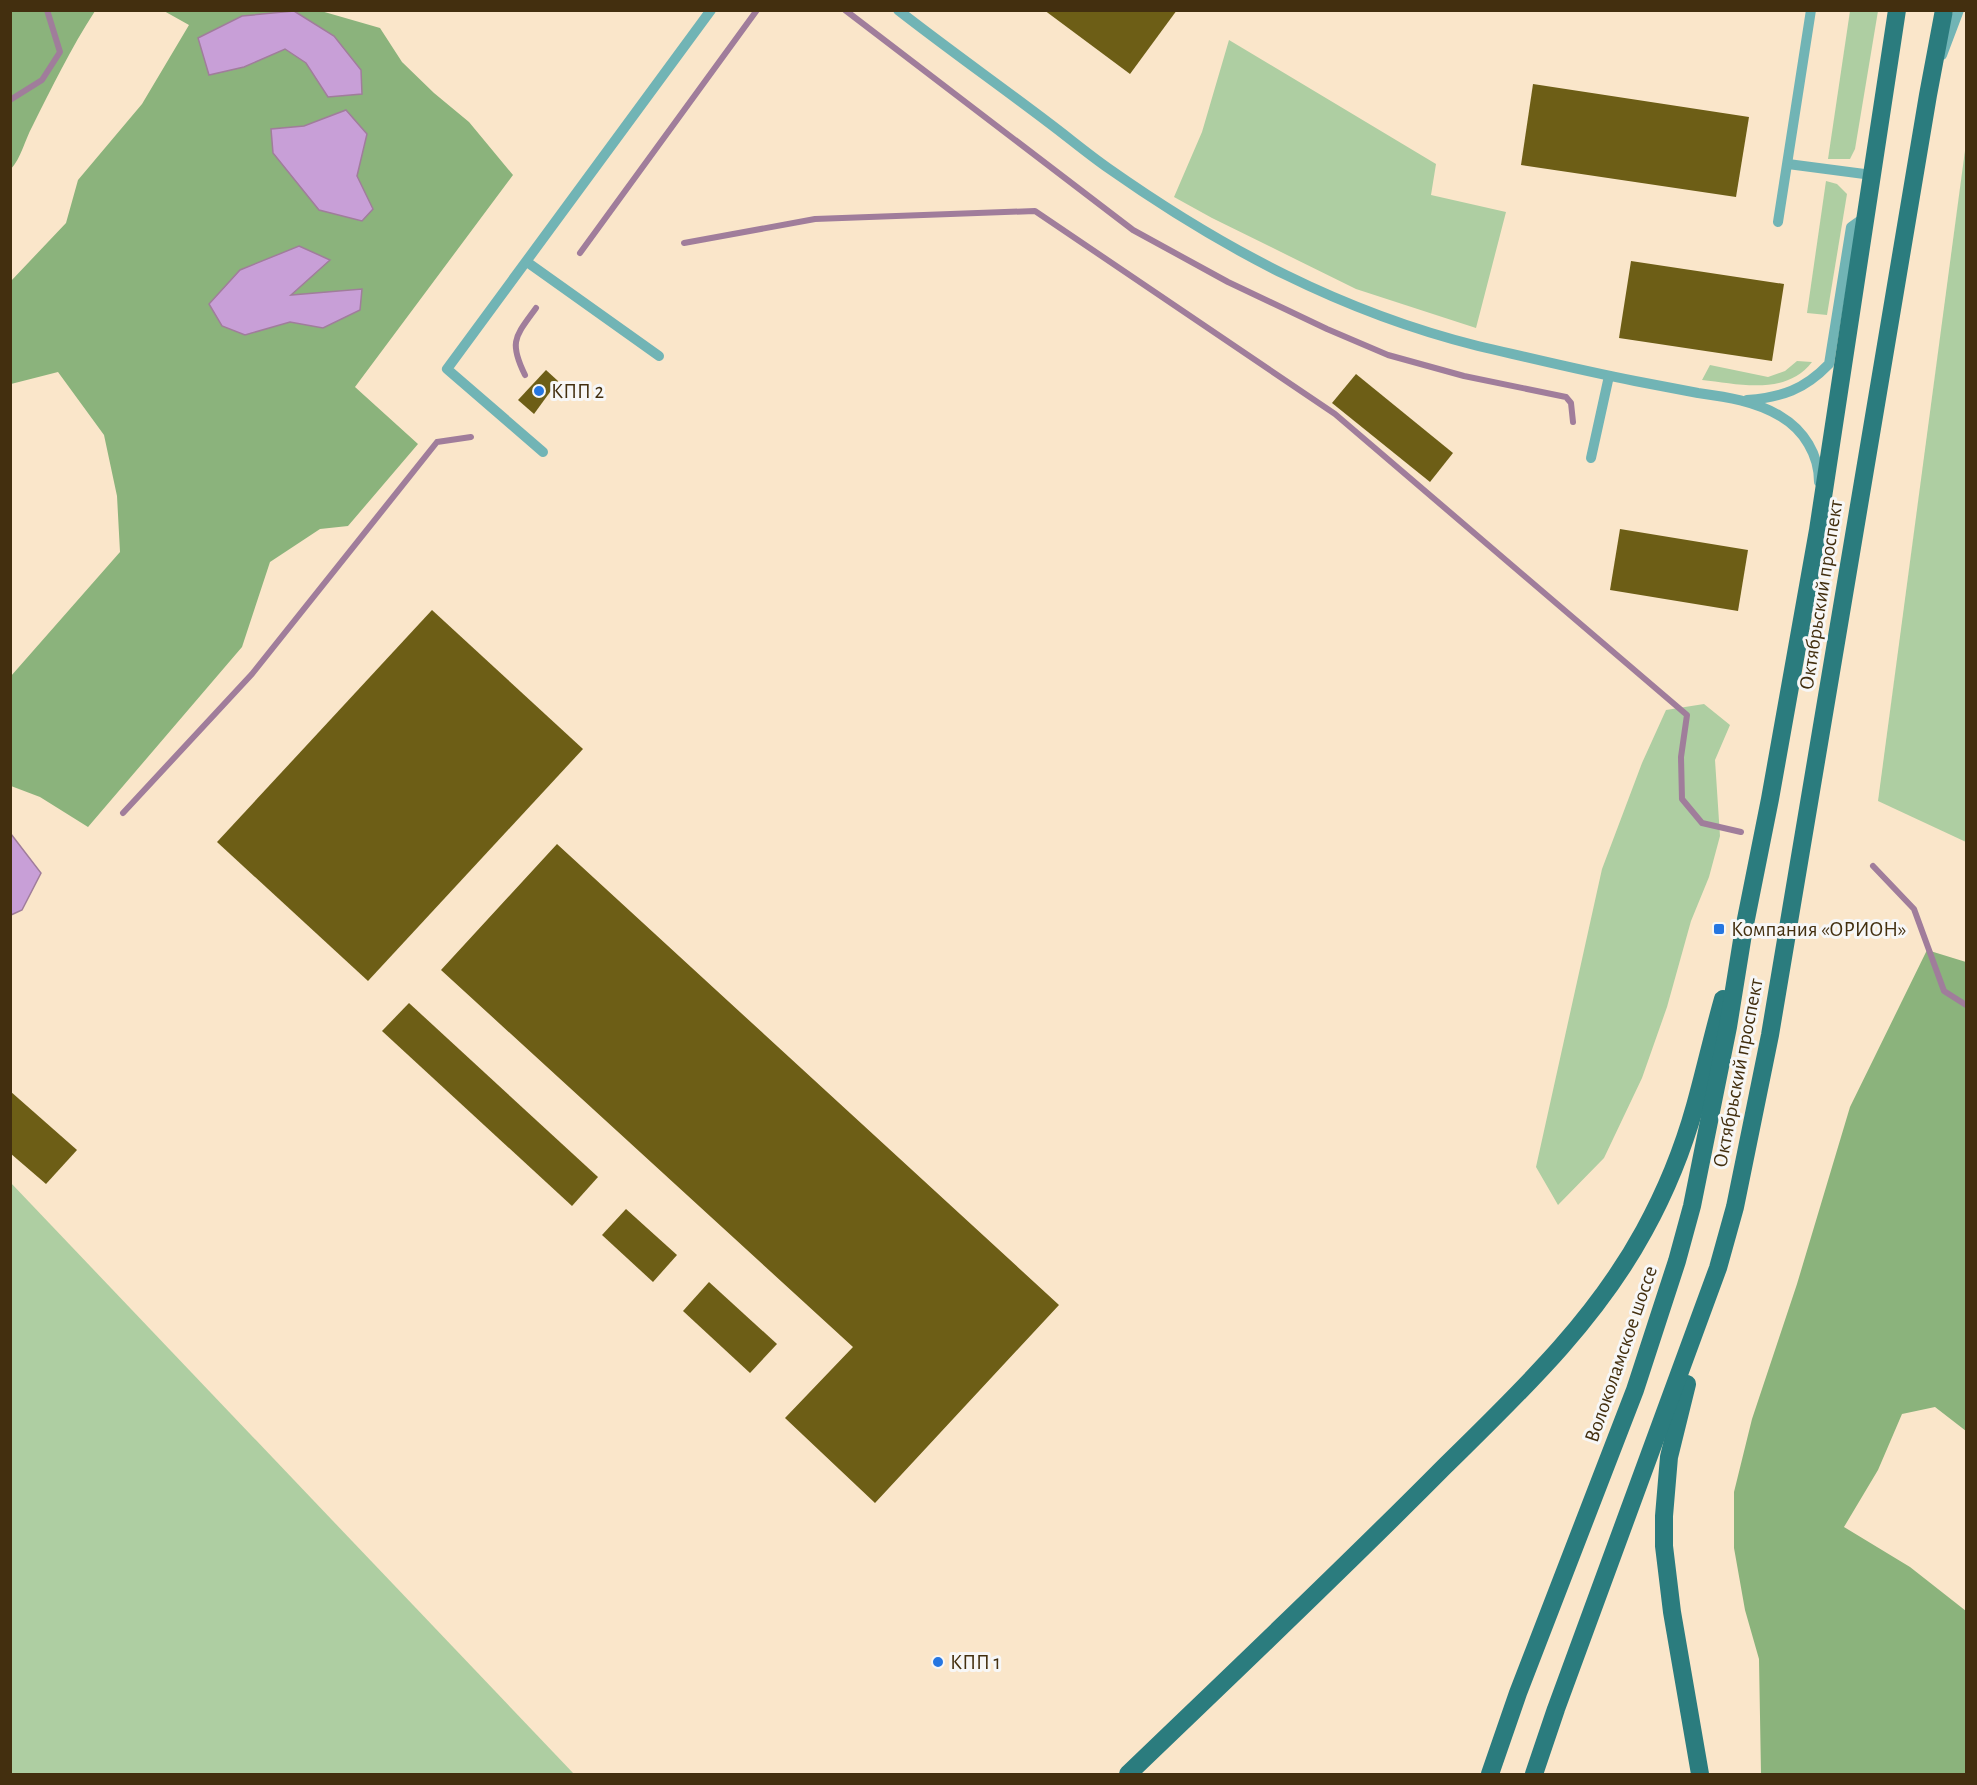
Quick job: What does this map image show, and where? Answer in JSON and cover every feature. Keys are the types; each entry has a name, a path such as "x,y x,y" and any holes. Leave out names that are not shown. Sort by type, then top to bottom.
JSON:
{"main road":[{"name":"Октябрьский проспект","path":"1743,934 1770,799 1818,530 1897,10"},
{"name":"Октябрьский проспект","path":"1739,1186 1770,1035 1944,10"},
{"path":"1128,1774 1417,1495 1547,1364 1590,1313 1634,1249 1673,1170 1695,1107 1710,1042 1743,934"},
{"name":"Волоколамское шоссе","path":"1490,1774 1522,1682 1635,1390 1677,1261 1701,1164 1728,1027 1743,934"},
{"path":"1534,1774 1718,1268 1739,1186"},
{"path":"1700,1774 1667,1575 1665,1486 1673,1438 1688,1382 1723,1287 1739,1186"}],"lane":[{"path":"543,452 447,369 711,10"},
{"path":"898,10 1142,192 1199,229 1289,278 1396,323 1609,376 1743,400 1781,416 1796,428 1814,451 1819,477 1818,530"},
{"path":"1779,222 1811,10"},
{"path":"1928,95 1959,10"},
{"path":"1788,164 1872,175"},
{"path":"1743,400 1791,392 1818,375 1829,364 1851,227 1865,217"},
{"path":"527,262 659,356"},
{"path":"1591,458 1609,376"}],"green space":[{"path":"11,10 95,11 62,68 29,132 18,160 11,169"},
{"path":"164,11 321,11 380,28 402,62 469,122 513,175 355,387 418,444 348,526 320,529 270,562 242,647 88,827 40,797 11,786 11,676 120,552 117,496 104,435 58,372 11,384 11,281 66,223 78,180 142,104 189,25"},
{"path":"1850,11 1878,11 1855,149 1850,159 1828,159"},
{"path":"1229,40 1436,164 1431,195 1506,212 1476,328 1356,289 1174,197 1202,132"},
{"path":"1966,143 1966,842 1878,801"},
{"path":"1826,181 1837,184 1847,194 1827,315 1807,313"},
{"path":"1797,361 1812,362 1801,373 1776,384 1746,385 1702,380 1710,365 1768,377 1785,371"},
{"path":"1704,704 1730,725 1715,760 1720,836 1709,877 1691,921 1667,1007 1642,1078 1604,1158 1558,1205 1536,1167 1602,869 1642,763 1666,710"},
{"path":"1927,950 1966,962 1966,1431 1935,1407 1902,1414 1878,1470 1844,1527 1910,1567 1966,1611 1966,1774 1761,1774 1759,1659 1745,1610 1734,1548 1734,1492 1752,1419 1797,1284 1850,1107"},
{"path":"11,1183 574,1774 11,1774"}],"shaded area":[{"path":"294,11 334,36 361,70 362,94 328,97 306,63 285,49 244,67 209,75 198,38 242,16"},
{"path":"346,110 367,134 357,176 373,209 362,221 319,210 273,153 271,129 304,126"},
{"path":"299,246 330,260 291,295 362,289 360,310 323,328 290,322 245,335 222,326 209,304 240,270"},
{"path":"11,834 41,873 22,910 11,915"}],"building":[{"path":"1044,10 1177,10 1130,74"},
{"path":"1533,84 1749,117 1736,197 1521,165"},
{"path":"1631,261 1784,284 1772,361 1619,338"},
{"name":"КПП 2","path":"546,370 558,381 534,414 518,400"},
{"path":"1356,374 1453,453 1430,482 1332,403"},
{"path":"1620,529 1748,550 1738,611 1610,590"},
{"path":"432,610 583,749 368,981 217,842"},
{"path":"557,844 1059,1305 875,1503 785,1418 853,1347 441,970"},
{"path":"409,1003 598,1177 572,1206 382,1031"},
{"path":"10,1091 77,1150 46,1184 10,1153"},
{"path":"626,1209 677,1255 653,1282 602,1235"},
{"path":"709,1282 777,1344 750,1373 683,1311"}],"waterway":[{"path":"10,100 42,80 60,52 47,10"},
{"path":"580,253 757,10"},
{"path":"845,10 1133,230 1228,282 1388,355 1464,376 1566,397 1571,403 1573,422"},
{"path":"684,243 815,219 1035,211 1335,414 1687,715 1681,757 1682,799 1702,823 1741,832"},
{"path":"525,375 517,354 517,339 536,308"},
{"path":"123,813 252,674 437,442 471,437"},
{"path":"1873,866 1914,909 1944,991 1966,1005"}],"place":[{"name":"КПП 2","path":"539,391"},
{"name":"Компания «ОРИОН»","path":"1719,929"},
{"name":"КПП 1","path":"938,1662"}]}
